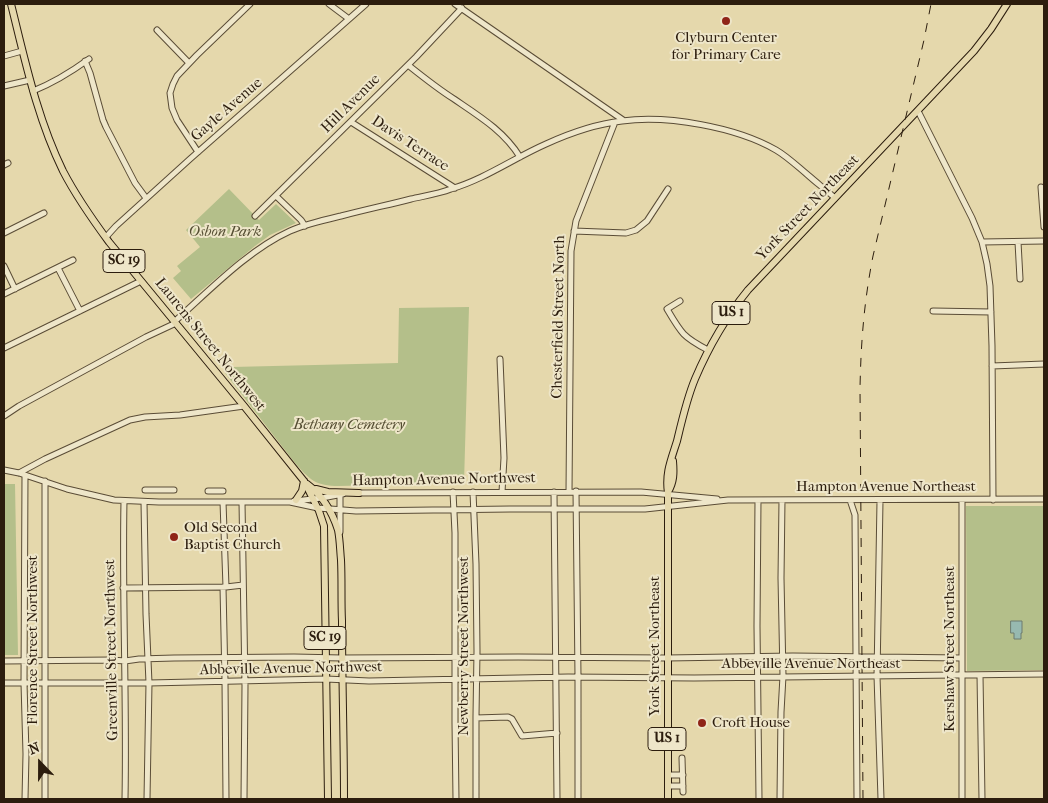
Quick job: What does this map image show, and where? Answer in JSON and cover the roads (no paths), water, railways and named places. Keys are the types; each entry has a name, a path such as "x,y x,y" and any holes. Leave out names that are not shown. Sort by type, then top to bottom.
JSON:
{"main road":[{"name":"Laurens Street Northwest","path":"11,4 22,51 44,127 64,172 87,211 106,238 304,481 318,508 323,523 328,799"},
{"name":"York Street Northeast","path":"668,799 667,506 668,493 674,472 672,456 691,389 708,350 726,320 748,290 974,51 1007,4"},
{"name":"Laurens Street Northwest","path":"304,481 318,492 330,509 338,530 340,543 344,799"},
{"path":"293,501 302,491 304,481"},
{"path":"313,488 328,492 359,493"},
{"path":"323,523 330,520 335,522"}],"street":[{"path":"198,152 177,120 170,98 171,88 174,80 189,63 250,4"},
{"path":"329,4 349,20"},
{"name":"Gayle Avenue","path":"106,238 146,198 366,4"},
{"path":"455,4 624,120"},
{"name":"Hill Avenue","path":"256,216 408,65 462,8"},
{"path":"157,30 189,63"},
{"path":"4,56 22,51"},
{"path":"33,91 57,80 87,60 103,120 134,183 146,198"},
{"path":"408,65 432,85 490,124 510,142 520,157"},
{"path":"4,86 30,80"},
{"path":"918,111 968,209 982,242 989,275 992,356 992,500"},
{"path":"4,415 175,322 256,251 284,234 304,226 455,188 482,177 547,143 581,130 624,120 684,121 707,126 747,137 777,151 835,198"},
{"name":"Davis Terrace","path":"351,122 455,188"},
{"name":"Chesterfield Street North","path":"569,492 571,251 580,208 615,122"},
{"path":"1041,187 1044,227"},
{"path":"574,231 626,232 636,230 647,221 668,189"},
{"path":"276,196 302,220 304,226"},
{"path":"4,233 44,213"},
{"path":"982,242 1044,241"},
{"path":"1018,242 1020,279"},
{"path":"4,294 73,260"},
{"path":"4,266 15,288"},
{"path":"58,268 80,311"},
{"path":"5,346 141,281"},
{"path":"680,301 667,309 679,330 687,338 708,350"},
{"path":"933,311 991,312"},
{"path":"500,359 504,458 502,492"},
{"path":"992,366 1044,364"},
{"path":"22,474 45,459 130,420 244,406"},
{"name":"Hampton Avenue Northwest","path":"4,470 97,497 144,502 293,501 359,493 569,492"},
{"name":"Florence Street Northwest","path":"22,474 26,738 25,799"},
{"name":"Florence Street Northwest","path":"45,482 45,799"},
{"path":"144,490 174,490"},
{"path":"158,490 159,502"},
{"path":"208,491 220,491 224,587 226,799"},
{"path":"576,491 578,799"},
{"name":"Newberry Street Northwest","path":"453,492 456,799"},
{"name":"Newberry Street Northwest","path":"474,492 477,573 476,799"},
{"path":"554,492 558,799"},
{"name":"Hampton Avenue Northeast","path":"569,492 668,493 728,500"},
{"name":"Laurens Street Northwest","path":"340,495 340,543"},
{"name":"Hampton Avenue Northeast","path":"555,509 645,509 728,500 1044,499"},
{"path":"758,500 756,601 760,799"},
{"path":"780,799 783,676 782,500"},
{"path":"850,500 855,515 858,799"},
{"name":"Kershaw Street Northeast","path":"962,500 962,799"},
{"name":"Greenville Street Northwest","path":"124,501 125,799"},
{"name":"Hampton Avenue Northwest","path":"293,501 318,508 341,510 555,509"},
{"path":"880,501 877,676 880,799"},
{"path":"144,502 149,683 147,799"},
{"path":"242,502 244,799"},
{"path":"123,588 224,587 243,585"},
{"name":"Abbeville Avenue Northeast","path":"556,657 878,656 962,658"},
{"name":"Abbeville Avenue Northwest","path":"4,661 556,657"},
{"name":"Abbeville Avenue Northeast","path":"578,677 667,678 1044,674"},
{"name":"Kershaw Street Northeast","path":"980,675 982,799"},
{"name":"Abbeville Avenue Northwest","path":"4,683 342,681 578,677"},
{"path":"476,718 508,717 512,719 522,736 557,733"},
{"path":"668,786 683,789 682,758"},
{"path":"668,775 683,775"}],"water":[{"path":"1011,621 1022,621 1021,639 1014,639 1014,633 1011,633"}],"railway":[{"path":"863,799 861,354 867,289 873,256 931,4"}],"place":[{"name":"Clyburn Center for Primary Care","path":"726,21"},
{"name":"Old Second Baptist Church","path":"174,537"},
{"name":"Croft House","path":"702,723"}],"park label":[{"name":"Osbon Park","path":"225,232"},
{"name":"Bethany Cemetery","path":"349,425"}]}
